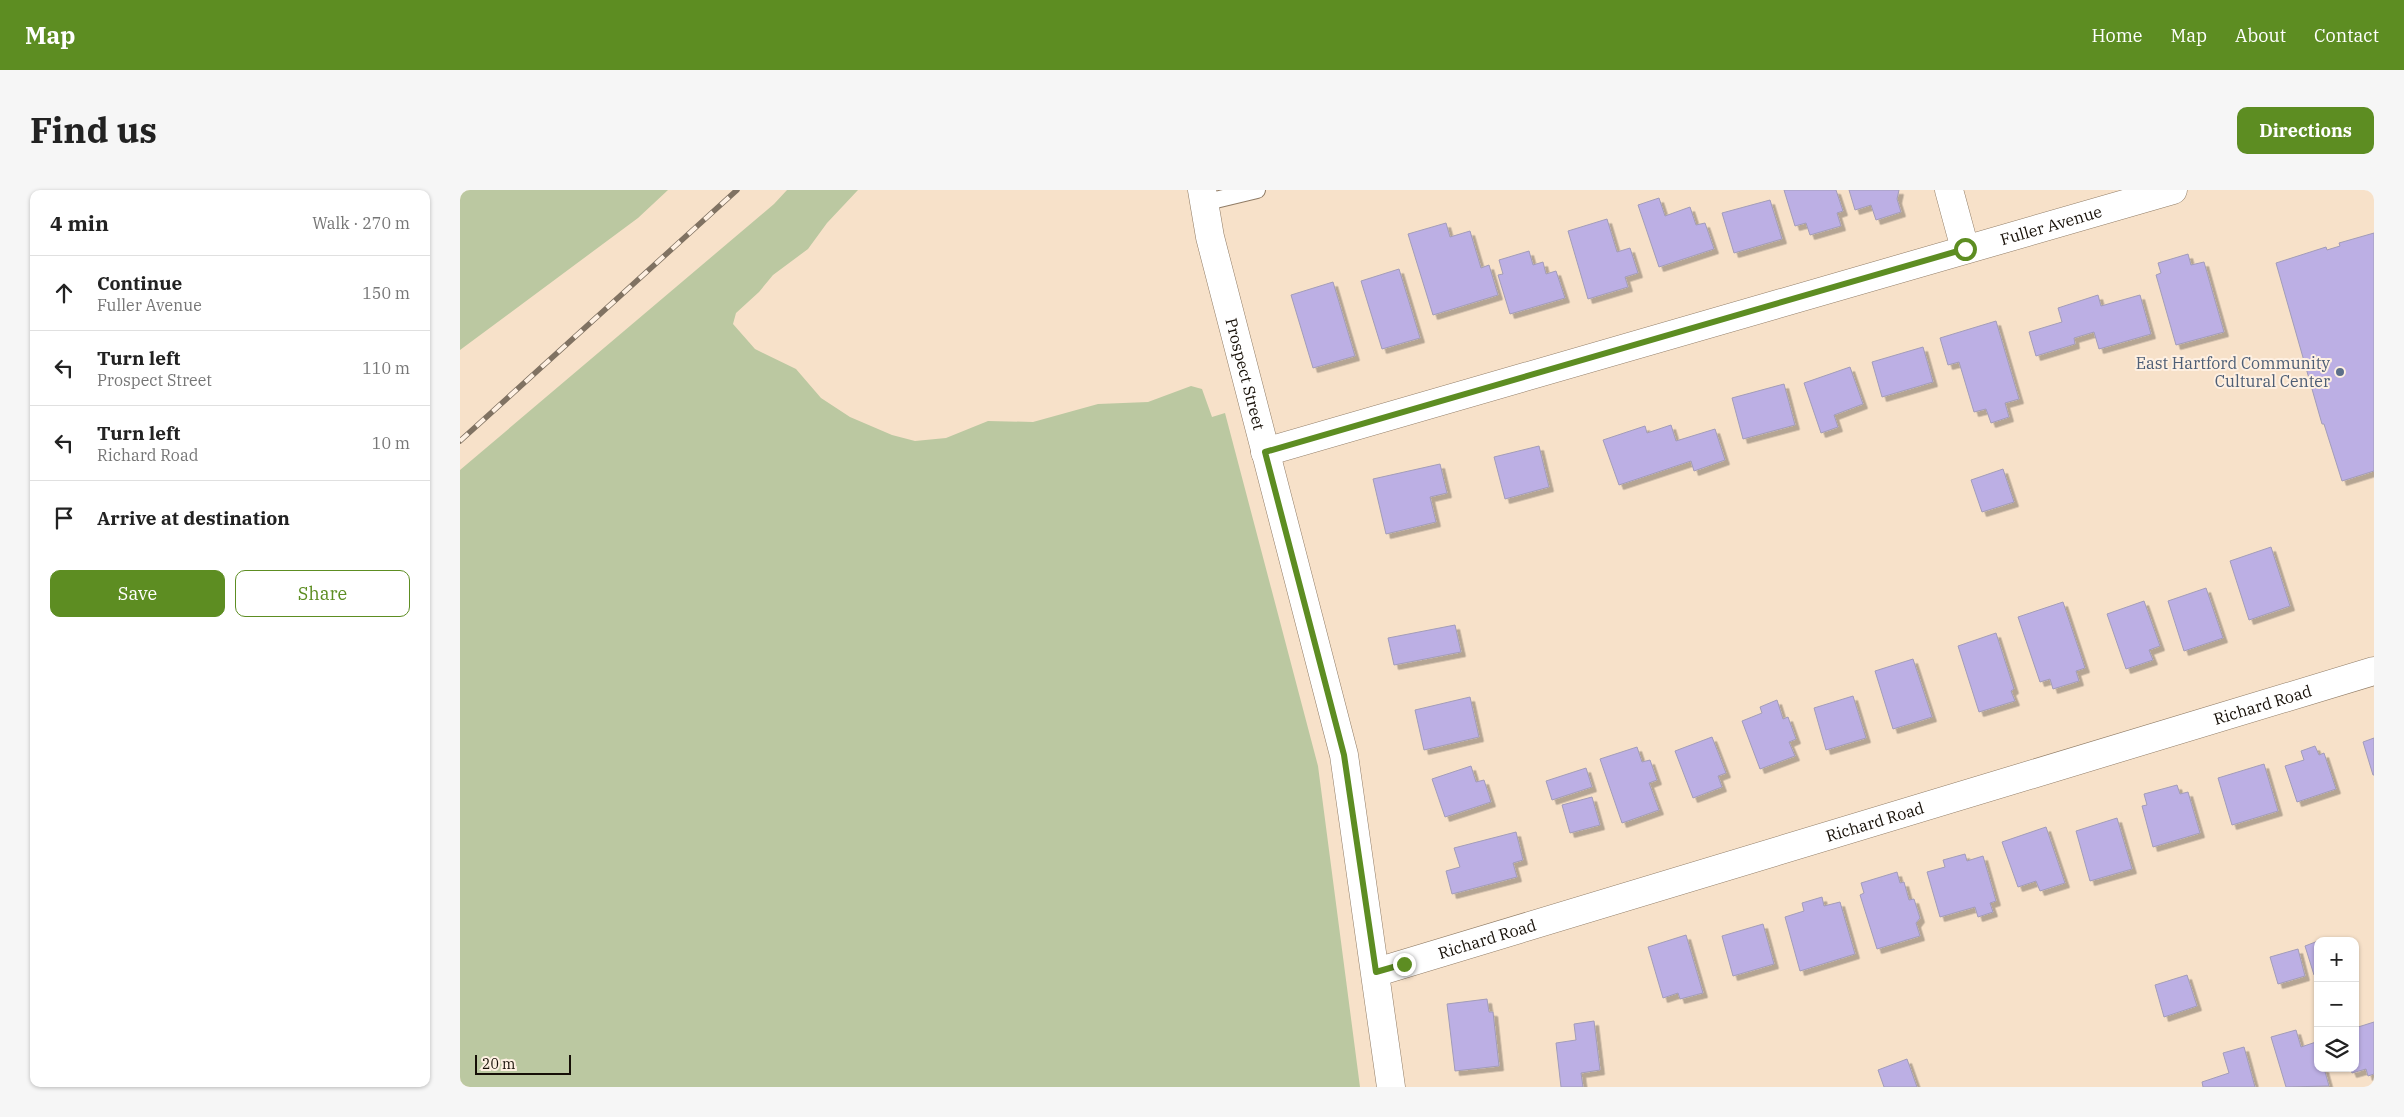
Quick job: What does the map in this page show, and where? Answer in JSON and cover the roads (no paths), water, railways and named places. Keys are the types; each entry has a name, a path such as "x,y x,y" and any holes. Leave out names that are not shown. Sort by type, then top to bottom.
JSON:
{"street":[{"path":"1949,190 1965,249"},
{"name":"Fuller Avenue","path":"1265,452 2173,190"},
{"name":"Prospect Street","path":"1203,196 1210,237 1344,755 1391,1087"},
{"name":"Richard Road","path":"1376,972 2374,671"}],"lane":[{"path":"1203,196 1257,190"}],"railway":[{"path":"460,441 737,190"}],"place":[{"name":"East Hartford Community Cultural Center","path":"2340,372"}]}
